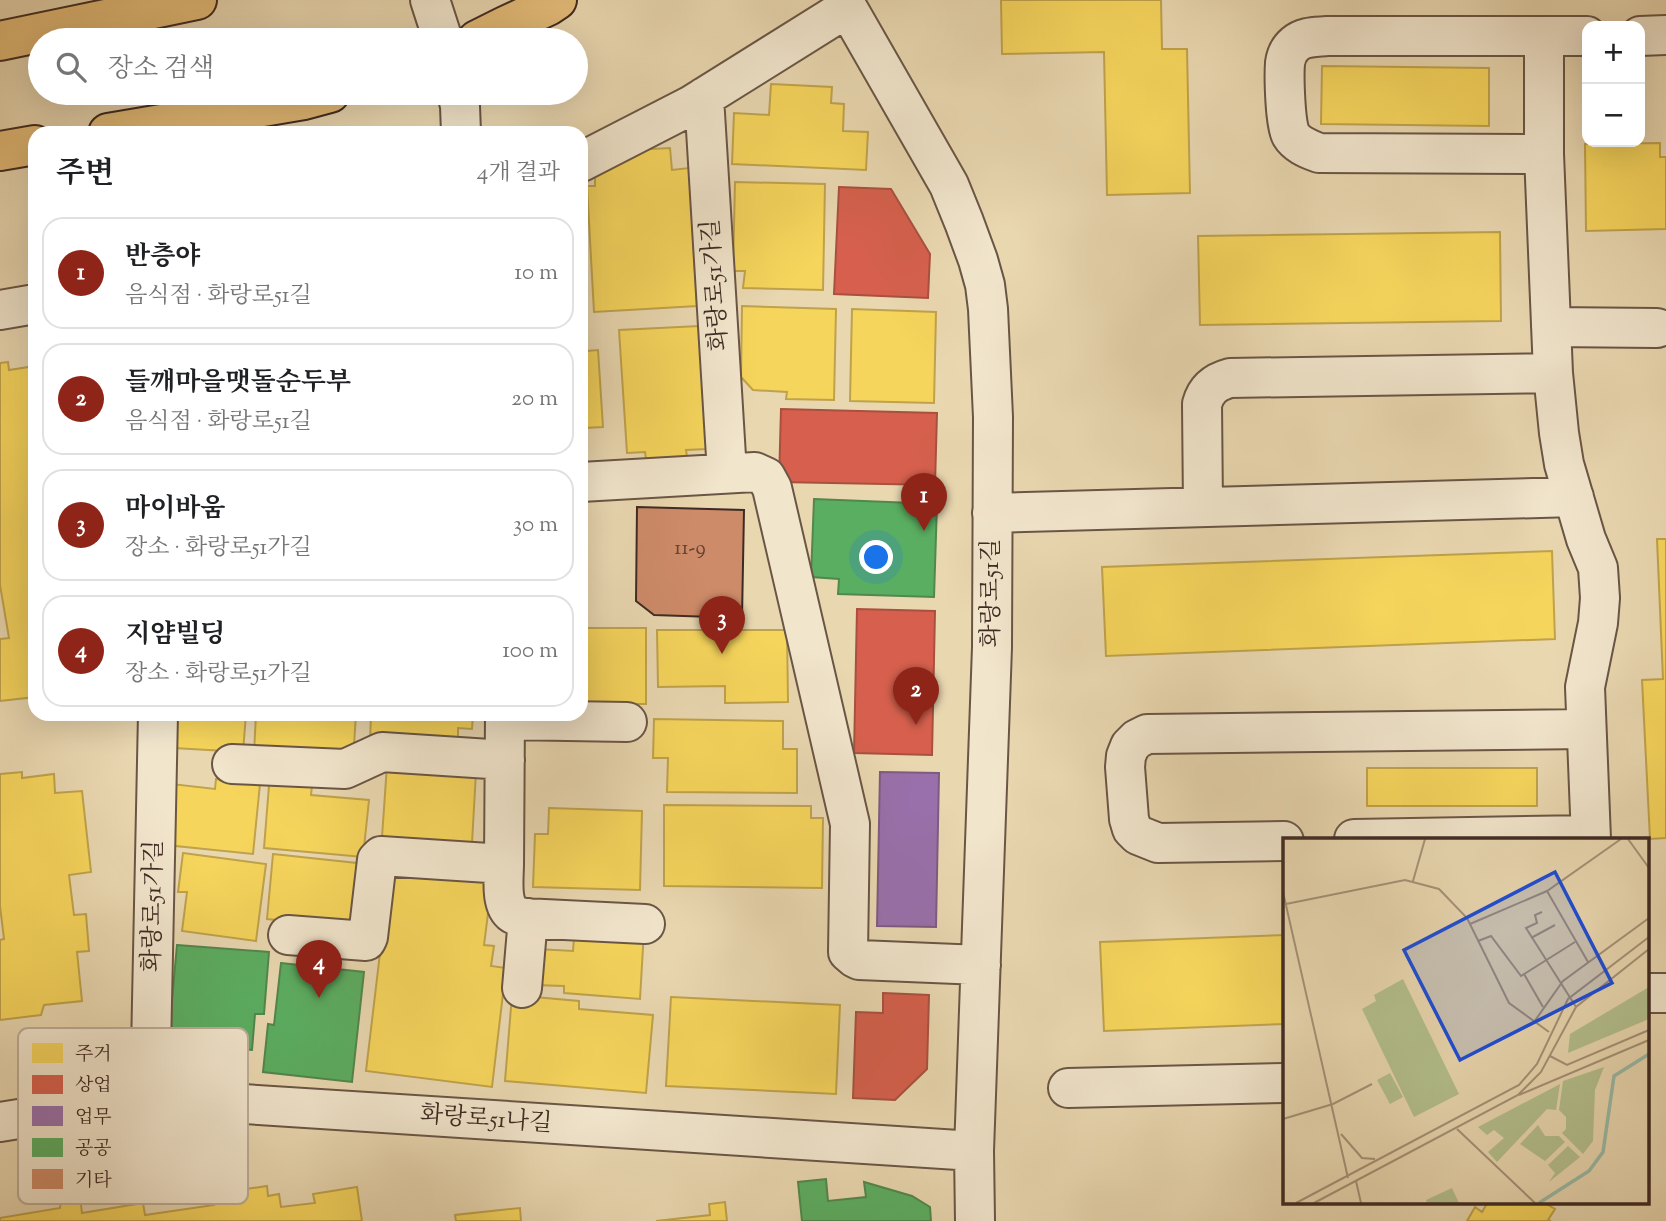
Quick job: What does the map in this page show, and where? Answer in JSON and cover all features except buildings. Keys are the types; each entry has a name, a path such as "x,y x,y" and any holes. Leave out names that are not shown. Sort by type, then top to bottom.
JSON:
{"main road":[{"path":"62,28 197,0"},
{"path":"501,28 557,0"},
{"path":"0,41 28,35"},
{"path":"150,126 274,105"},
{"path":"0,151 28,146"}],"street":[{"path":"430,0 439,28"},
{"path":"588,158 690,106 845,4"},
{"name":"화랑로51길","path":"845,4 948,185 964,222 985,285 988,309 993,417 992,647 974,1151 975,1221"},
{"path":"1472,838 1590,837 1585,687 1600,598 1598,568 1586,539 1564,464 1553,373 1544,154 1544,36"},
{"path":"1544,154 1319,152 1309,149 1289,134 1285,62 1288,52 1296,43 1309,37 1582,36"},
{"path":"1645,36 1666,36"},
{"name":"화랑로51가길","path":"704,97 727,473"},
{"path":"460,105 461,126"},
{"path":"0,310 28,305"},
{"path":"1551,327 1657,328"},
{"path":"1203,507 1202,404 1204,395 1219,381 1230,378 1553,373"},
{"path":"588,482 754,472 761,473 770,481 850,824 848,952 859,960 981,965"},
{"path":"992,513 1574,497"},
{"path":"588,720 627,722"},
{"name":"화랑로51가길","path":"151,1028 158,721"},
{"path":"505,721 504,863 505,898 508,908 514,914 528,918 645,924"},
{"path":"1283,841 1158,843 1138,835 1132,829 1129,819 1125,767 1130,746 1147,734 1586,729"},
{"path":"232,764 345,769 382,752 505,761"},
{"path":"288,935 366,941 377,860 381,856 504,863"},
{"path":"522,988 528,918"},
{"path":"1648,993 1666,993"},
{"path":"1068,1088 1283,1083"},
{"name":"화랑로51나길","path":"248,1104 974,1151"},
{"name":"화랑로51나길","path":"0,1122 18,1119"}],"place":[{"name":"반층야","path":"924,531"},
{"name":"마이바움","path":"722,654"},
{"name":"들깨마을맷돌순두부","path":"916,725"},
{"name":"지얌빌딩","path":"319,998"}]}
